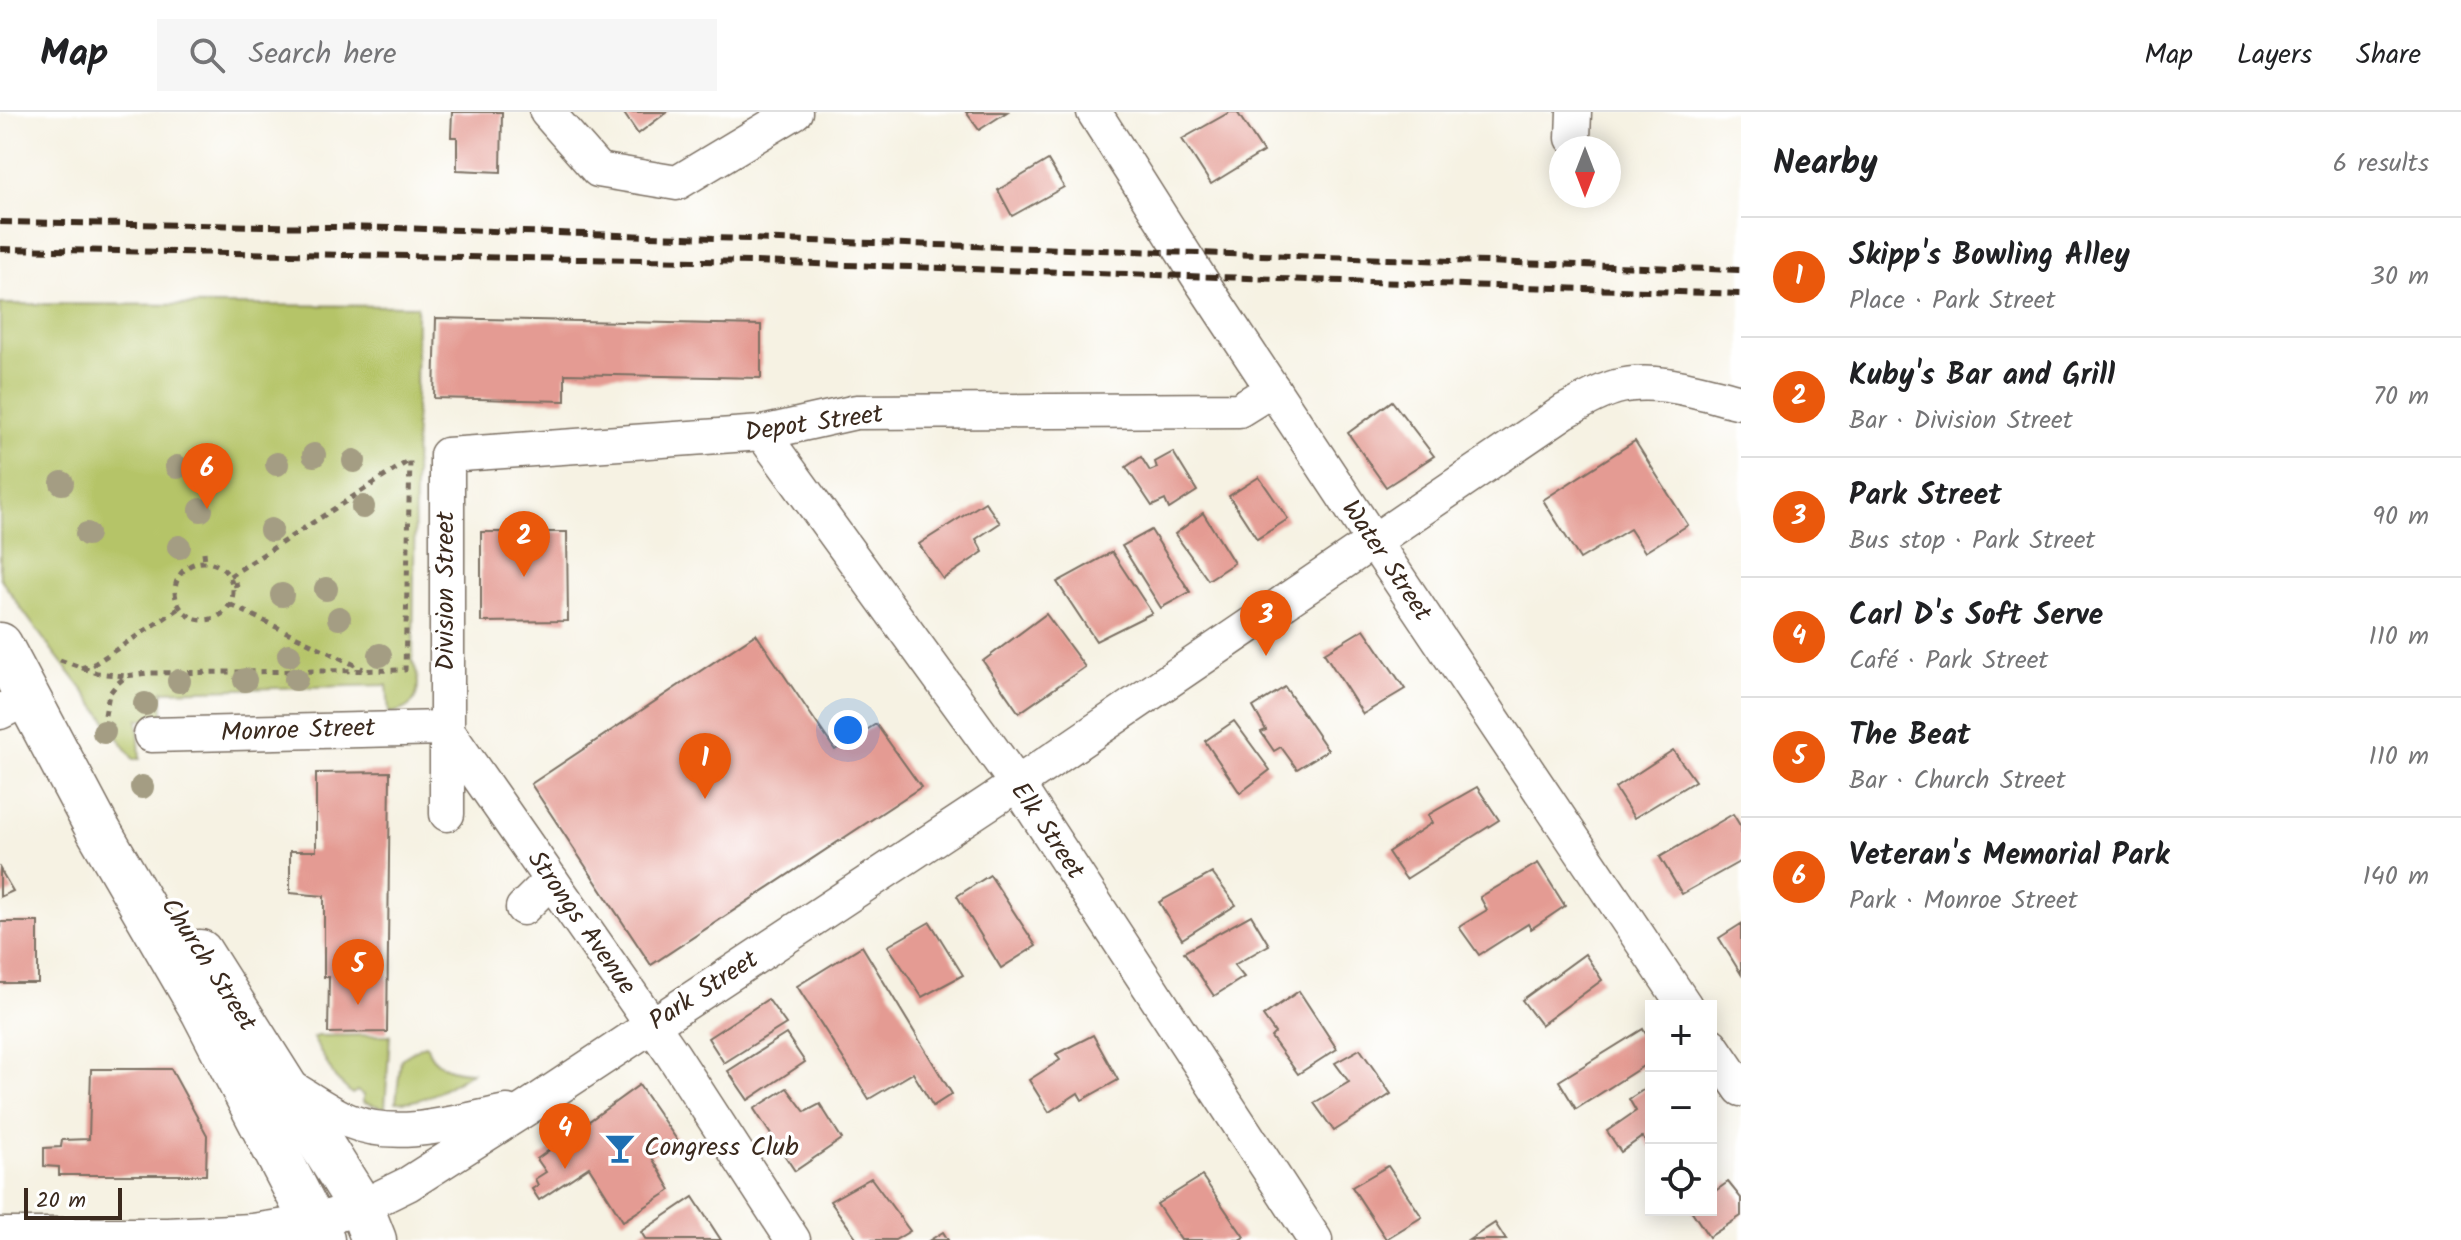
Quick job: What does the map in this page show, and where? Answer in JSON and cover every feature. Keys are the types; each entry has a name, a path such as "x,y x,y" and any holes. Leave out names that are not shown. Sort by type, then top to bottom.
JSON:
{"main road":[{"name":"Church Street","path":"0,645 14,705 96,826 203,1011 317,1231"},
{"name":"Church Street","path":"14,705 62,743 285,1084 368,1224"}],"street":[{"path":"547,112 598,170 677,183 795,112"},
{"name":"Water Street","path":"1094,112 1374,542 1681,1000"},
{"name":"Park Street","path":"0,1235 317,1231 368,1224 408,1184 1017,784 1565,411 1617,387 1671,386 1741,402"},
{"name":"Depot Street","path":"447,455 762,433 856,412 1239,410 1273,389"},
{"name":"Elk Street","path":"762,433 1017,784 1315,1240"},
{"name":"Division Street","path":"447,455 447,814"},
{"name":"Monroe Street","path":"151,735 445,728"},
{"name":"Strongs Avenue","path":"445,728 652,1026 793,1240"},
{"path":"523,908 551,880"},
{"path":"1717,1054 1741,1089"},
{"path":"285,1084 347,1120 385,1131 427,1127 527,1108"}],"path":[{"path":"60,660 97,673 126,676 147,673 405,670 410,460 230,576"},
{"path":"204,552 205,562"},
{"path":"205,562 217,564 230,576 233,585 231,605 222,615 210,620 190,617 180,608 175,588 179,575 185,569 205,562"},
{"path":"233,585 242,583"},
{"path":"168,586 175,588"},
{"path":"231,605 367,670"},
{"path":"81,668 94,664 180,608"},
{"path":"105,715 104,707 109,694 126,676"}],"green space":[{"path":"0,304 417,306 413,662 418,688 412,702 399,711 389,713 387,685 163,691 163,718 138,720 140,759 133,759 0,577"},
{"path":"390,1035 385,1108 363,1102 363,1095 357,1091 352,1094 335,1078 313,1038 317,1036"},
{"path":"424,1045 438,1063 458,1071 472,1072 426,1097 396,1102 401,1059"}],"building":[{"path":"452,112 502,112 501,172 457,170 457,137 451,137"},
{"path":"623,112 667,112 638,134"},
{"path":"966,112 1007,112 979,130"},
{"path":"1230,112 1237,112 1263,152 1211,184 1182,139"},
{"path":"1048,160 1064,187 1012,216 998,190"},
{"path":"436,318 761,325 761,378 565,374 565,401 434,398"},
{"path":"1392,401 1434,456 1386,487 1348,433"},
{"path":"1635,441 1688,525 1645,552 1630,529 1580,559 1543,500"},
{"path":"1173,452 1197,491 1169,509 1165,500 1152,506 1126,467 1141,457 1150,471 1157,468 1155,462"},
{"path":"1259,477 1288,519 1257,539 1229,496"},
{"path":"985,502 1000,523 976,539 983,552 943,579 919,544"},
{"path":"1203,513 1234,563 1208,580 1175,534"},
{"path":"1151,530 1190,592 1161,608 1122,546"},
{"path":"481,532 567,532 568,621 481,622"},
{"path":"1112,552 1152,613 1096,641 1057,582"},
{"path":"1046,614 1085,667 1019,713 983,661"},
{"path":"1364,629 1405,689 1363,714 1324,653"},
{"path":"756,634 835,750 876,724 921,787 651,965 531,784"},
{"path":"1285,687 1328,750 1297,769 1281,747 1274,751 1261,732 1266,730 1253,707"},
{"path":"1234,721 1270,770 1240,793 1205,741"},
{"path":"1673,750 1695,781 1634,818 1615,788"},
{"path":"390,772 387,1032 328,1033 329,977 324,977 324,896 290,893 290,851 316,851 316,773"},
{"path":"1477,787 1499,820 1406,879 1388,852 1432,823 1428,815"},
{"path":"1733,814 1741,827 1741,861 1682,894 1660,857"},
{"path":"1538,863 1565,906 1531,929 1528,924 1479,955 1459,927 1487,910 1480,897"},
{"path":"0,869 13,891 0,897"},
{"path":"1212,873 1236,905 1182,939 1159,902"},
{"path":"990,875 1036,946 1001,968 957,896"},
{"path":"1251,915 1269,945 1234,965 1244,977 1214,996 1184,952"},
{"path":"0,922 38,922 38,983 0,983"},
{"path":"930,922 963,975 922,997 888,946"},
{"path":"1741,924 1741,974 1719,938"},
{"path":"862,946 952,1094 933,1106 913,1073 869,1099 797,986"},
{"path":"1585,954 1602,980 1541,1025 1522,1000"},
{"path":"1299,991 1337,1049 1298,1074 1271,1037 1275,1033 1263,1016"},
{"path":"768,999 786,1024 724,1063 708,1038"},
{"path":"1643,1029 1645,1065 1576,1109 1559,1081"},
{"path":"786,1034 805,1062 748,1100 728,1071"},
{"path":"1093,1035 1118,1080 1082,1100 1078,1093 1049,1112 1029,1080 1060,1060 1056,1054"},
{"path":"1360,1049 1391,1094 1334,1131 1314,1103 1349,1082 1335,1063"},
{"path":"91,1069 171,1069 207,1135 206,1175 59,1175 59,1167 44,1166 44,1148 61,1147 62,1140 89,1139"},
{"name":"Congress Club","path":"639,1085 677,1140 651,1156 671,1190 623,1221 589,1167 539,1200 532,1189 538,1185 535,1179 546,1172 537,1159"},
{"path":"787,1088 805,1112 820,1104 842,1139 795,1171 754,1109"},
{"path":"1645,1089 1645,1141 1642,1137 1621,1152 1607,1131 1636,1111 1629,1099"},
{"path":"1388,1166 1422,1217 1386,1239 1352,1187"},
{"path":"1202,1176 1244,1237 1239,1240 1181,1240 1157,1204"},
{"path":"871,1178 910,1231 895,1240 858,1240 830,1201"},
{"path":"1728,1182 1741,1198 1741,1216 1709,1237 1695,1216 1717,1216 1717,1190"},
{"path":"693,1197 721,1240 646,1240 641,1232"},
{"path":"1495,1223 1506,1240 1469,1240"},
{"path":"943,1232 948,1240 930,1240"}],"railway":[{"path":"0,222 394,228 1741,270"},
{"path":"0,249 755,262 1741,294"}],"place":[{"name":"Veteran's Memorial Park","path":"207,509"},
{"name":"Kuby's Bar and Grill","path":"524,577"},
{"name":"Park Street","path":"1266,656"},
{"name":"Skipp's Bowling Alley","path":"705,799"},
{"name":"The Beat","path":"358,1005"},
{"name":"Congress Club","path":"620,1148"},
{"name":"Carl D's Soft Serve","path":"565,1169"}]}
